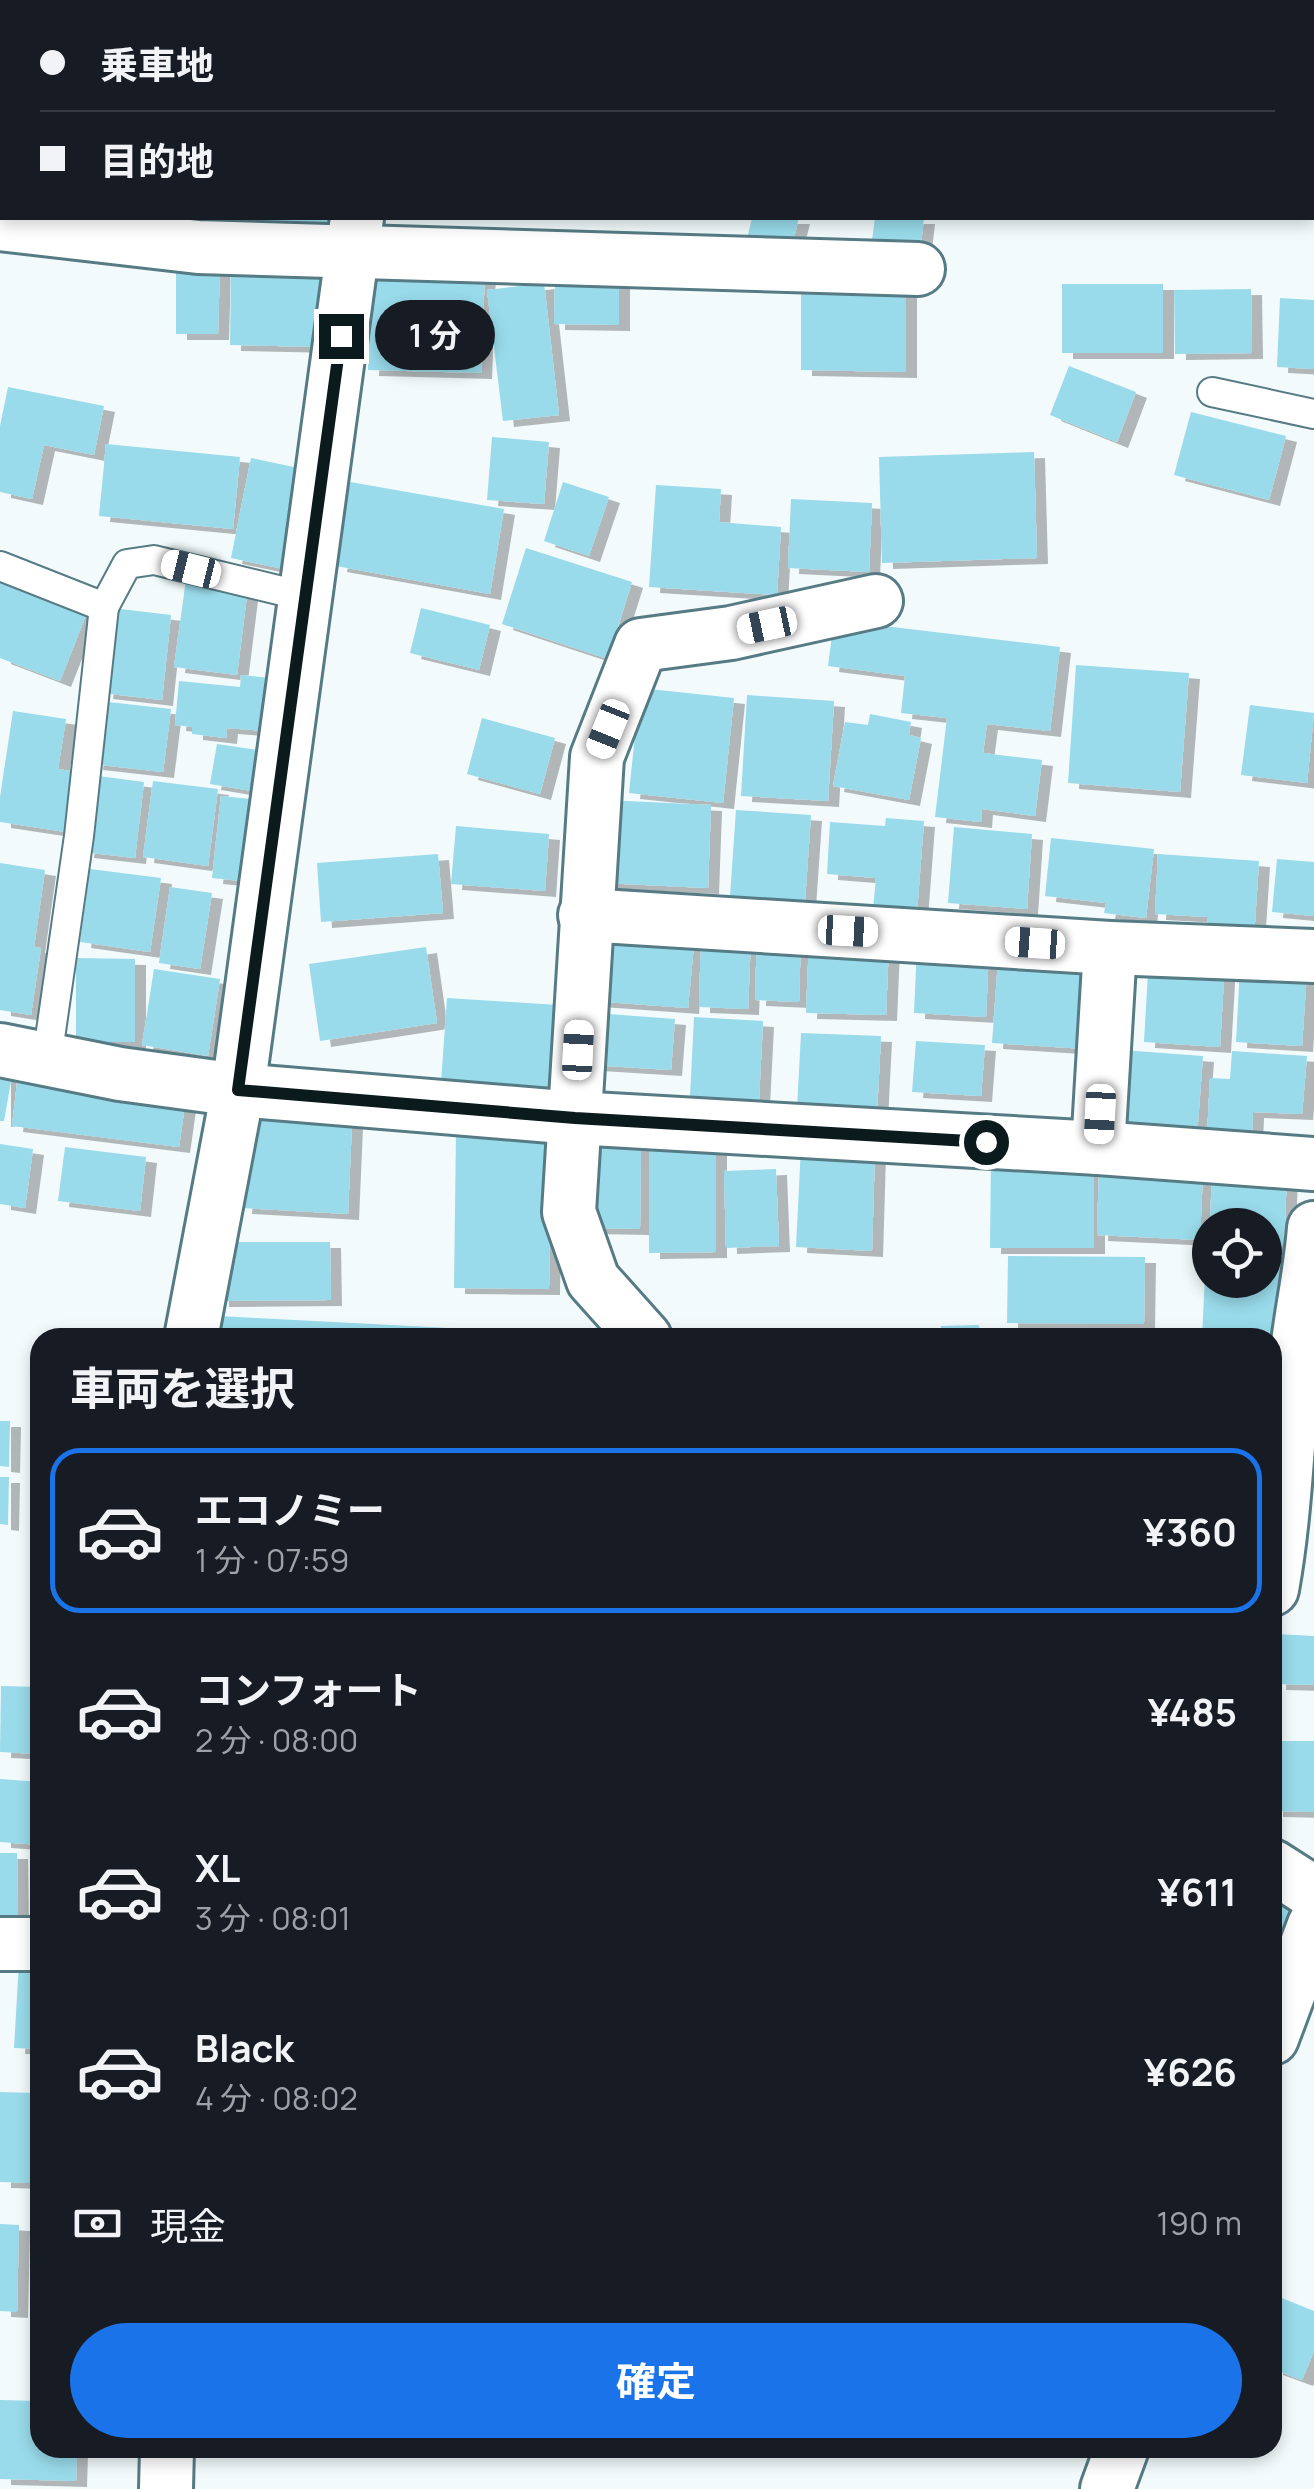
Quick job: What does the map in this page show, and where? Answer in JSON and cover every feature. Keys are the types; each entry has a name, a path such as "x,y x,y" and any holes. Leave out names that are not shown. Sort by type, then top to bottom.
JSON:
{"street":[{"path":"0,224 198,247 355,234 918,270"},
{"path":"192,1328 238,1090 355,234"},
{"path":"636,1328 593,1280 570,1212 597,757 642,644 731,633 876,600"},
{"path":"585,915 1110,948 1314,956"},
{"path":"1098,1148 1110,948"},
{"path":"23,1055 120,1074 238,1090 575,1118 1314,1164"},
{"path":"1282,1529 1297,1344 1314,1228"},
{"path":"1282,1872 1314,1893"},
{"path":"1282,2011 1314,1925"},
{"path":"0,1944 30,1944"},
{"path":"166,2489 167,2458"},
{"path":"1106,2489 1118,2458"}],"lane":[{"path":"1212,392 1314,414"},
{"path":"23,1055 79,836 104,607 127,564 154,560 303,596"},
{"path":"0,566 104,607"}],"building":[{"path":"248,220 345,220 345,237 248,235"},
{"path":"752,220 798,220 791,249 747,239"},
{"path":"875,220 924,220 918,269 869,263"},
{"path":"176,263 220,264 218,334 176,334"},
{"path":"371,268 485,271 481,373 368,370"},
{"path":"231,269 323,270 322,347 230,345"},
{"path":"555,279 619,281 619,325 554,324"},
{"path":"544,283 559,415 503,421 487,290"},
{"path":"1062,284 1163,284 1163,353 1062,353"},
{"path":"801,285 906,287 906,372 801,370"},
{"path":"1251,289 1252,353 1175,354 1174,290"},
{"path":"1280,298 1314,300 1314,369 1277,367"},
{"path":"1069,366 1136,392 1117,442 1050,415"},
{"path":"8,387 104,406 94,455 44,445 32,499 0,492 0,426"},
{"path":"1191,412 1286,436 1269,500 1174,475"},
{"path":"492,437 549,442 544,504 487,500"},
{"path":"106,444 240,457 233,529 99,516"},
{"path":"1034,452 1037,558 882,563 879,457"},
{"path":"251,458 308,470 288,570 231,558"},
{"path":"350,482 504,509 490,594 336,566"},
{"path":"563,482 609,497 589,556 544,541"},
{"path":"656,485 721,489 719,522 781,527 777,595 649,587"},
{"path":"791,499 872,503 869,572 788,568"},
{"path":"526,548 632,582 608,659 502,624"},
{"path":"0,575 88,610 60,681 0,658"},
{"path":"186,579 248,587 237,675 174,667"},
{"path":"112,608 171,615 162,700 102,693"},
{"path":"421,608 490,625 479,670 410,653"},
{"path":"834,620 1060,647 1050,731 987,724 983,753 1042,760 1035,816 982,809 981,822 935,817 947,718 901,713 905,676 828,666"},
{"path":"1076,665 1189,673 1180,792 1068,783"},
{"path":"241,675 270,678 266,731 227,728 226,738 192,734 192,727 175,725 179,681 240,687"},
{"path":"640,688 734,698 723,803 629,793"},
{"path":"747,695 834,701 828,801 741,796"},
{"path":"99,701 171,709 163,772 92,764"},
{"path":"1250,705 1314,713 1307,783 1241,775"},
{"path":"13,711 66,719 58,769 75,772 66,832 0,822"},
{"path":"870,714 911,722 909,735 921,738 909,800 833,786 845,722 868,725"},
{"path":"482,718 555,738 540,794 467,774"},
{"path":"217,744 258,750 252,791 210,784"},
{"path":"91,775 144,782 135,858 83,852"},
{"path":"153,781 218,789 208,866 143,857"},
{"path":"221,796 260,800 251,882 212,878"},
{"path":"606,800 711,805 708,888 602,883"},
{"path":"736,810 811,815 805,901 730,896"},
{"path":"886,818 924,821 917,912 873,909 876,878 827,874 830,822 885,826"},
{"path":"456,826 549,834 545,891 451,884"},
{"path":"954,827 1032,834 1027,909 948,903"},
{"path":"1051,838 1154,849 1146,918 1104,913 1106,903 1045,896"},
{"path":"438,854 443,913 321,922 317,863"},
{"path":"1158,854 1259,861 1254,938 1207,935 1208,917 1155,914"},
{"path":"1277,859 1314,862 1314,916 1272,912"},
{"path":"0,863 45,870 34,947 41,948 31,1015 0,1010"},
{"path":"90,869 161,878 150,952 80,942"},
{"path":"170,887 212,893 200,969 159,963"},
{"path":"598,926 695,933 688,1008 592,1001"},
{"path":"757,933 801,935 799,1002 755,1000"},
{"path":"701,935 751,937 748,1009 699,1007"},
{"path":"809,941 889,944 886,1015 806,1013"},
{"path":"917,946 989,949 986,1017 914,1013"},
{"path":"426,947 437,1023 320,1041 309,964"},
{"path":"999,948 1092,955 1086,1049 992,1043"},
{"path":"1149,955 1225,961 1220,1047 1144,1042"},
{"path":"76,958 135,959 135,1042 76,1042"},
{"path":"1240,967 1307,971 1302,1046 1236,1042"},
{"path":"154,969 220,979 208,1056 142,1045"},
{"path":"447,998 558,1005 552,1091 441,1083"},
{"path":"595,1013 675,1019 671,1070 591,1065"},
{"path":"694,1017 763,1021 759,1100 690,1097"},
{"path":"801,1033 881,1036 877,1114 797,1109"},
{"path":"916,1041 985,1045 981,1096 912,1092"},
{"path":"1122,1050 1203,1056 1197,1135 1115,1129"},
{"path":"1232,1051 1307,1056 1302,1114 1253,1112 1252,1138 1207,1135 1210,1078 1230,1079"},
{"path":"0,1067 13,1070 4,1121 0,1121"},
{"path":"17,1083 185,1105 179,1147 12,1126"},
{"path":"246,1117 352,1122 348,1214 241,1208"},
{"path":"456,1131 551,1133 549,1289 454,1288"},
{"path":"583,1137 641,1139 640,1229 581,1228"},
{"path":"649,1140 716,1140 716,1252 649,1253"},
{"path":"0,1144 33,1149 25,1208 0,1204"},
{"path":"65,1147 146,1157 140,1211 58,1201"},
{"path":"801,1147 875,1150 872,1251 796,1247"},
{"path":"991,1159 1094,1160 1094,1248 990,1248"},
{"path":"1099,1166 1203,1171 1201,1208 1192,1208 1192,1240 1097,1235"},
{"path":"776,1169 779,1246 726,1248 724,1171"},
{"path":"1212,1172 1287,1173 1284,1246 1282,1208 1211,1208"},
{"path":"217,1242 330,1242 331,1300 218,1301"},
{"path":"1008,1256 1145,1257 1144,1324 1007,1323"},
{"path":"1282,1257 1294,1258 1275,1328 1202,1328 1204,1298 1282,1298"},
{"path":"220,1316 449,1328 219,1328"},
{"path":"979,1325 979,1328 941,1328"},
{"path":"0,1421 10,1421 9,1467 0,1466"},
{"path":"0,1477 9,1477 8,1525 0,1524"},
{"path":"1282,1634 1314,1636 1314,1685 1282,1684"},
{"path":"1,1686 30,1687 30,1754 0,1752"},
{"path":"1282,1741 1314,1741 1314,1812 1282,1811"},
{"path":"0,1779 30,1781 30,1844 0,1842"},
{"path":"0,1853 17,1853 18,1922 0,1922"},
{"path":"1282,1893 1314,1907 1282,1970"},
{"path":"19,1962 30,1963 30,2049 14,2048"},
{"path":"0,2092 30,2093 30,2183 0,2182"},
{"path":"0,2224 19,2225 17,2312 0,2311"},
{"path":"1282,2298 1314,2311 1314,2351 1302,2380 1282,2373"},
{"path":"0,2400 30,2401 30,2458 77,2458 76,2481 0,2479"}],"route":[{"path":"341,336 238,1090 575,1118 986,1142"}]}
